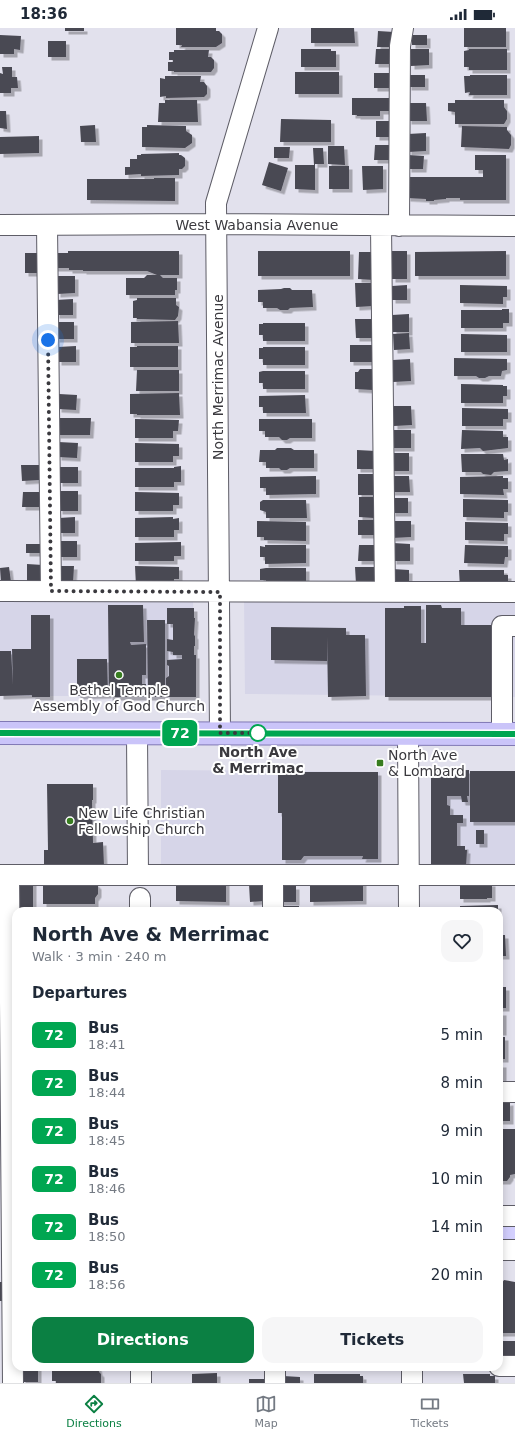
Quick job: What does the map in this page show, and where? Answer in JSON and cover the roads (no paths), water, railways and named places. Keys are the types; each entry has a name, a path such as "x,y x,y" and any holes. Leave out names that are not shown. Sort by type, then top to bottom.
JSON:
{"main road":[{"path":"0,733 509,734"}],"street":[{"name":"North Merrimac Avenue","path":"220,733 216,203 268,28"},
{"path":"385,592 390,226 400,46 403,28"},
{"name":"West Wabansia Avenue","path":"0,225 216,224 515,226"},
{"path":"47,225 51,591"},
{"path":"0,591 515,592"},
{"path":"509,734 502,626 515,626"},
{"path":"137,733 138,875"},
{"path":"408,734 409,907"},
{"path":"12,1348 9,1245 4,875 515,875"},
{"path":"273,875 273,907"},
{"path":"503,1092 515,1092"},
{"path":"503,1216 515,1216"},
{"path":"503,1250 515,1250"},
{"path":"503,1366 515,1366"},
{"path":"13,1371 13,1383"},
{"path":"141,1371 141,1383"},
{"path":"275,1371 275,1383"},
{"path":"412,1371 412,1383"}],"place":[{"name":"Bethel Temple Assembly of God Church","path":"119,675"},
{"name":"North Ave & Merrimac","path":"258,733"},
{"name":"North Ave & Lombard","path":"380,763"},
{"name":"New Life Christian Fellowship Church","path":"70,821"}]}
